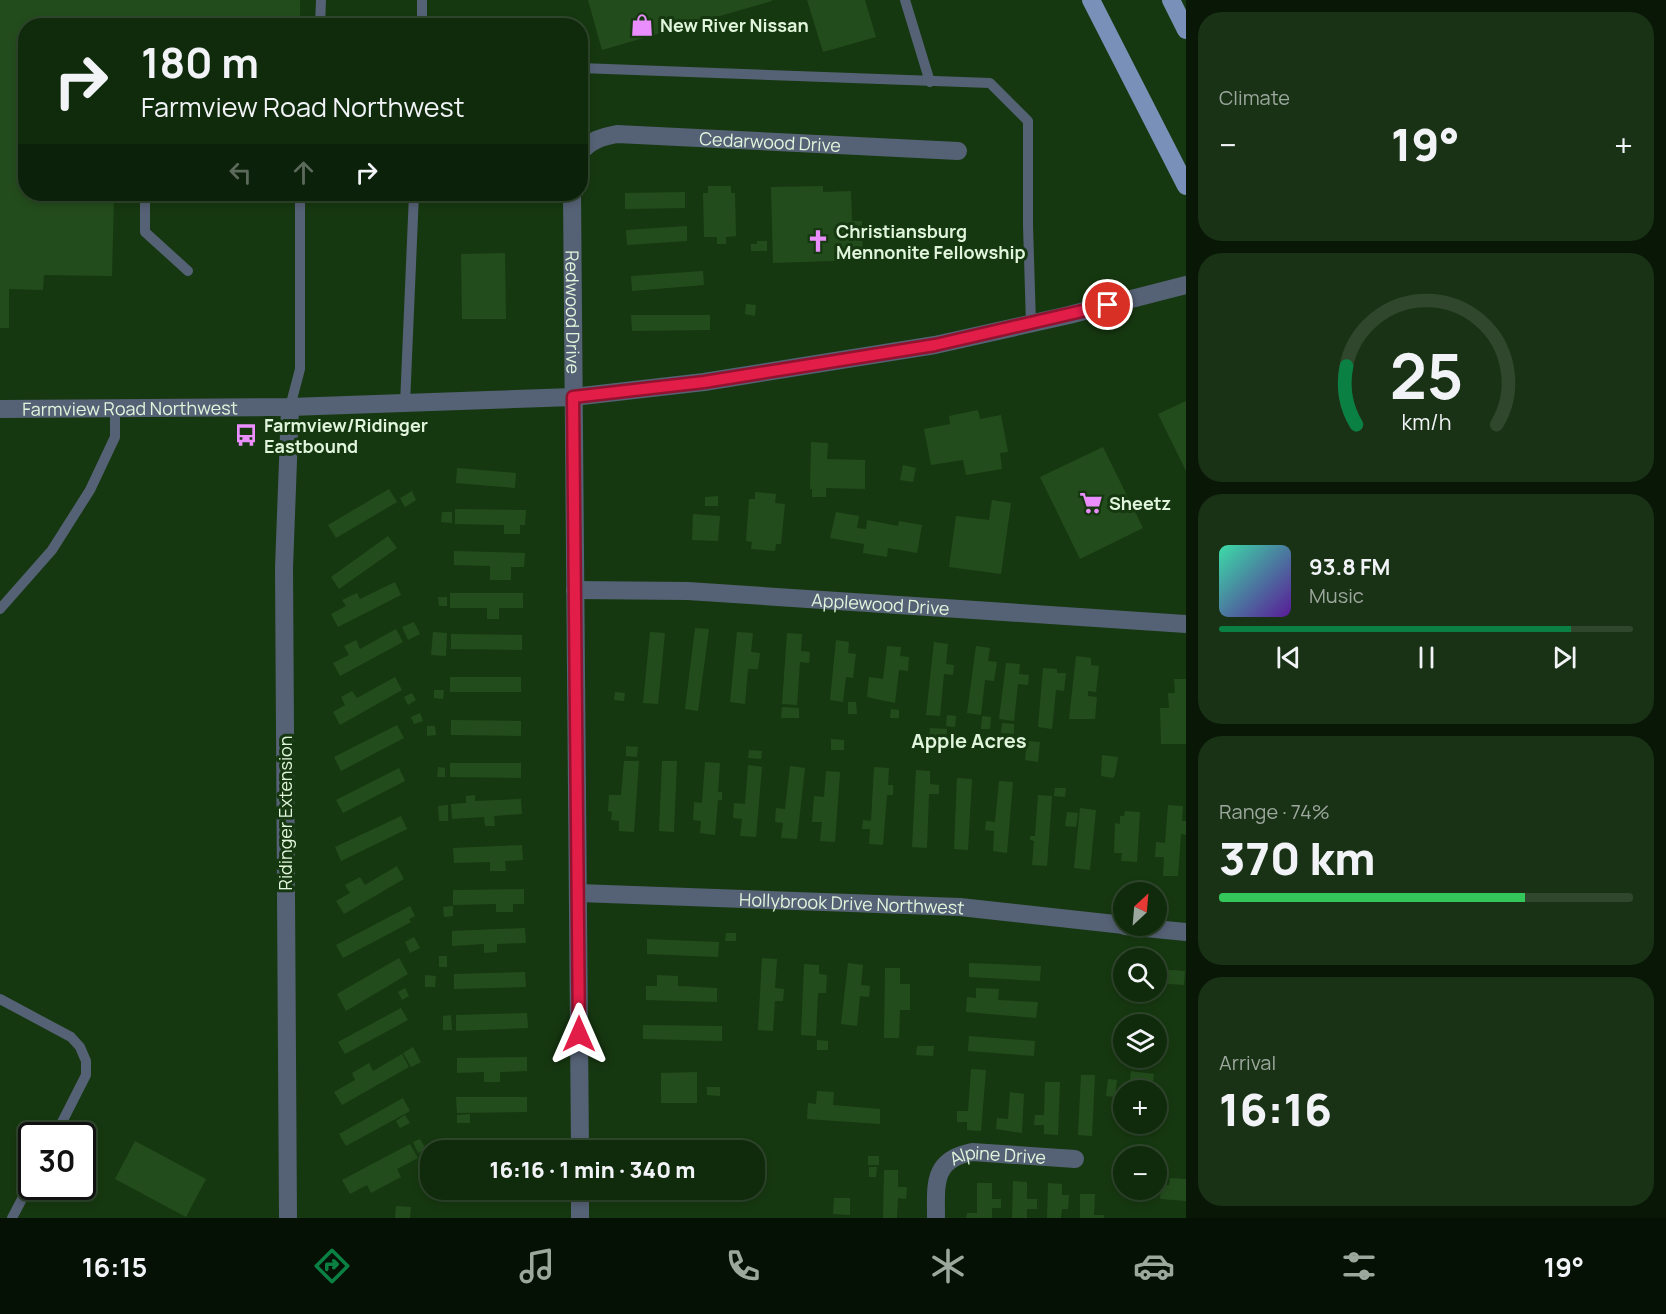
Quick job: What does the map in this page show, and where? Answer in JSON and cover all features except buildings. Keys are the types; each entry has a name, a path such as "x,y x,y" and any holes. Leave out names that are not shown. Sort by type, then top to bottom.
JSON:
{"main road":[{"path":"1090,0 1186,186"},
{"path":"1171,0 1186,30"}],"street":[{"name":"Cedarwood Drive","path":"588,145 600,137 617,134 958,152"},
{"name":"Redwood Drive","path":"572,201 580,1140"},
{"name":"Farmview Road Northwest","path":"0,409 290,407 573,397 704,382 935,345 1031,324 1186,285"},
{"name":"Ridinger Extension","path":"288,1218 284,568 290,407"},
{"name":"Applewood Drive","path":"575,590 688,591 1186,624"},
{"name":"Hollybrook Drive Northwest","path":"579,893 960,907 1113,924"},
{"name":"Hollybrook Drive Northwest","path":"1167,930 1186,932"},
{"name":"Alpine Drive","path":"936,1218 936,1182 942,1166 956,1155 972,1152 1075,1159"},
{"path":"580,1200 580,1218"}],"lane":[{"path":"320,18 321,0"},
{"path":"422,0 422,18"},
{"path":"905,0 930,82"},
{"path":"588,68 990,83 1028,121 1031,324"},
{"path":"145,201 145,232 188,271"},
{"path":"290,407 300,369 300,201"},
{"path":"405,404 414,201"},
{"path":"0,609 52,550 79,510 104,464 115,436 116,409"},
{"path":"0,999 71,1037 80,1047 86,1061 87,1075 62,1122"},
{"path":"12,1218 21,1200"}],"place":[{"name":"New River Nissan","path":"642,25"},
{"name":"Christiansburg Mennonite Fellowship","path":"818,241"},
{"name":"Farmview/Ridinger Eastbound","path":"246,435"},
{"name":"Sheetz","path":"1091,503"}],"district":[{"name":"Apple Acres","path":"969,740"}],"route":[{"path":"579,1034 573,397 704,382 935,345 1108,305"}]}
